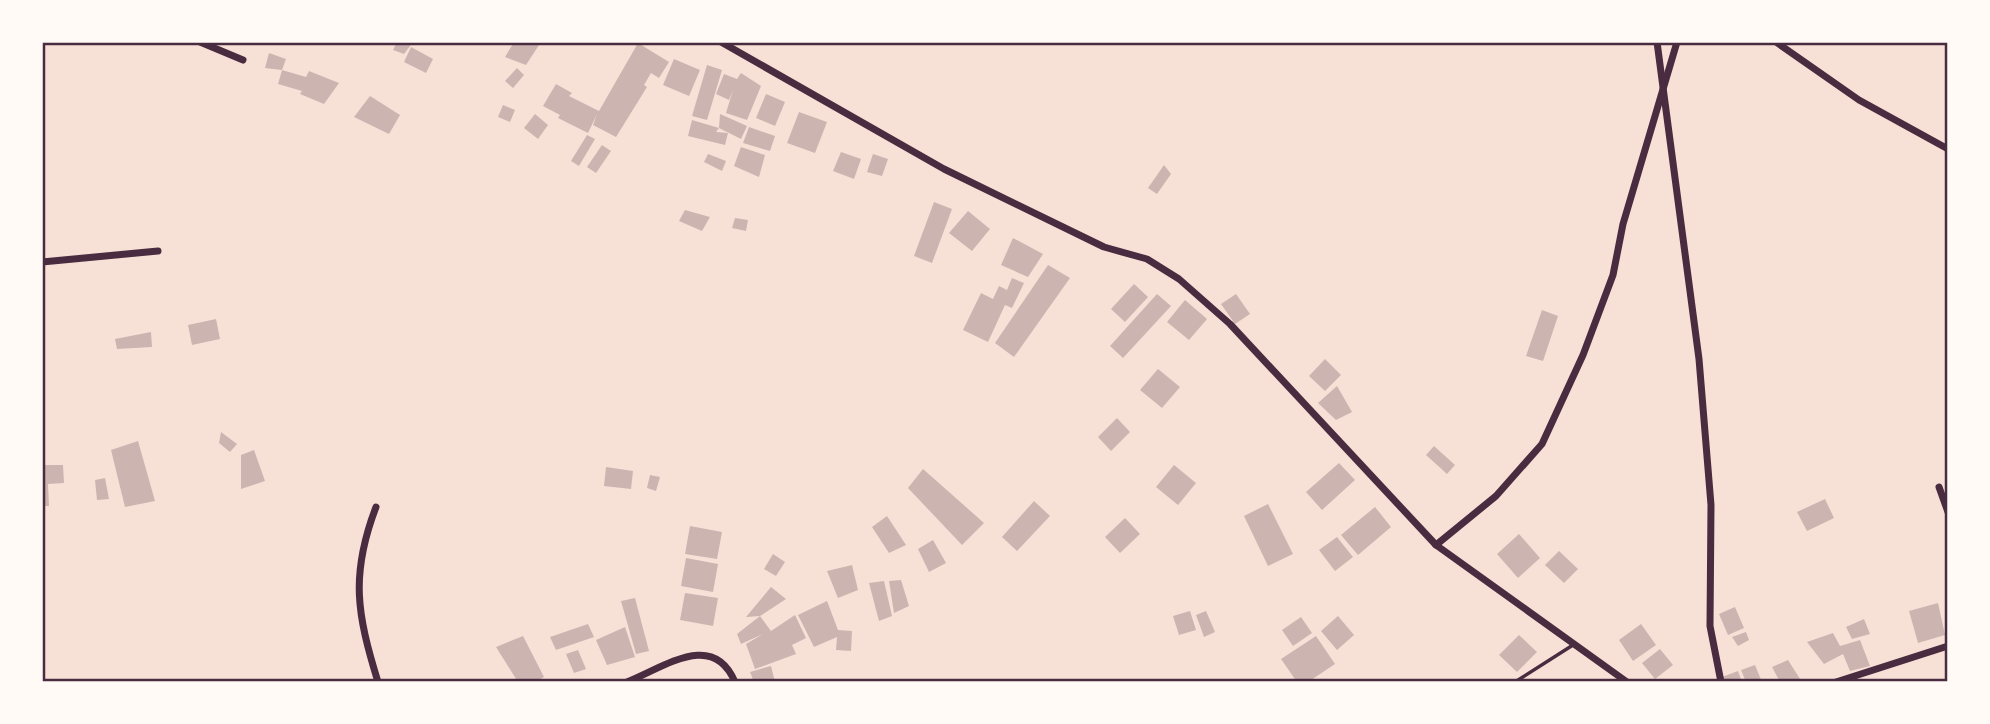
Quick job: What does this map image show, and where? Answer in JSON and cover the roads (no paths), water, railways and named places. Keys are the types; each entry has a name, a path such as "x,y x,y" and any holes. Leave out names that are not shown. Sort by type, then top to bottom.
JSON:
{"street":[{"path":"200,42 243,60"},
{"path":"721,42 944,169 1104,247 1147,259 1179,279 1230,324 1436,545 1627,682"},
{"path":"1657,42 1699,359 1711,505 1710,626 1721,682"},
{"path":"1436,545 1496,496 1542,444 1583,355 1613,275 1623,223 1677,42"},
{"path":"1776,42 1859,100 1948,149"},
{"path":"42,262 158,251"},
{"path":"1939,487 1948,512"},
{"path":"376,507 362,545 357,589 366,641 378,682"},
{"path":"1836,682 1948,646"},
{"path":"627,682 700,653 716,656 728,665 735,682"}],"lane":[{"path":"1515,682 1573,645"}]}
